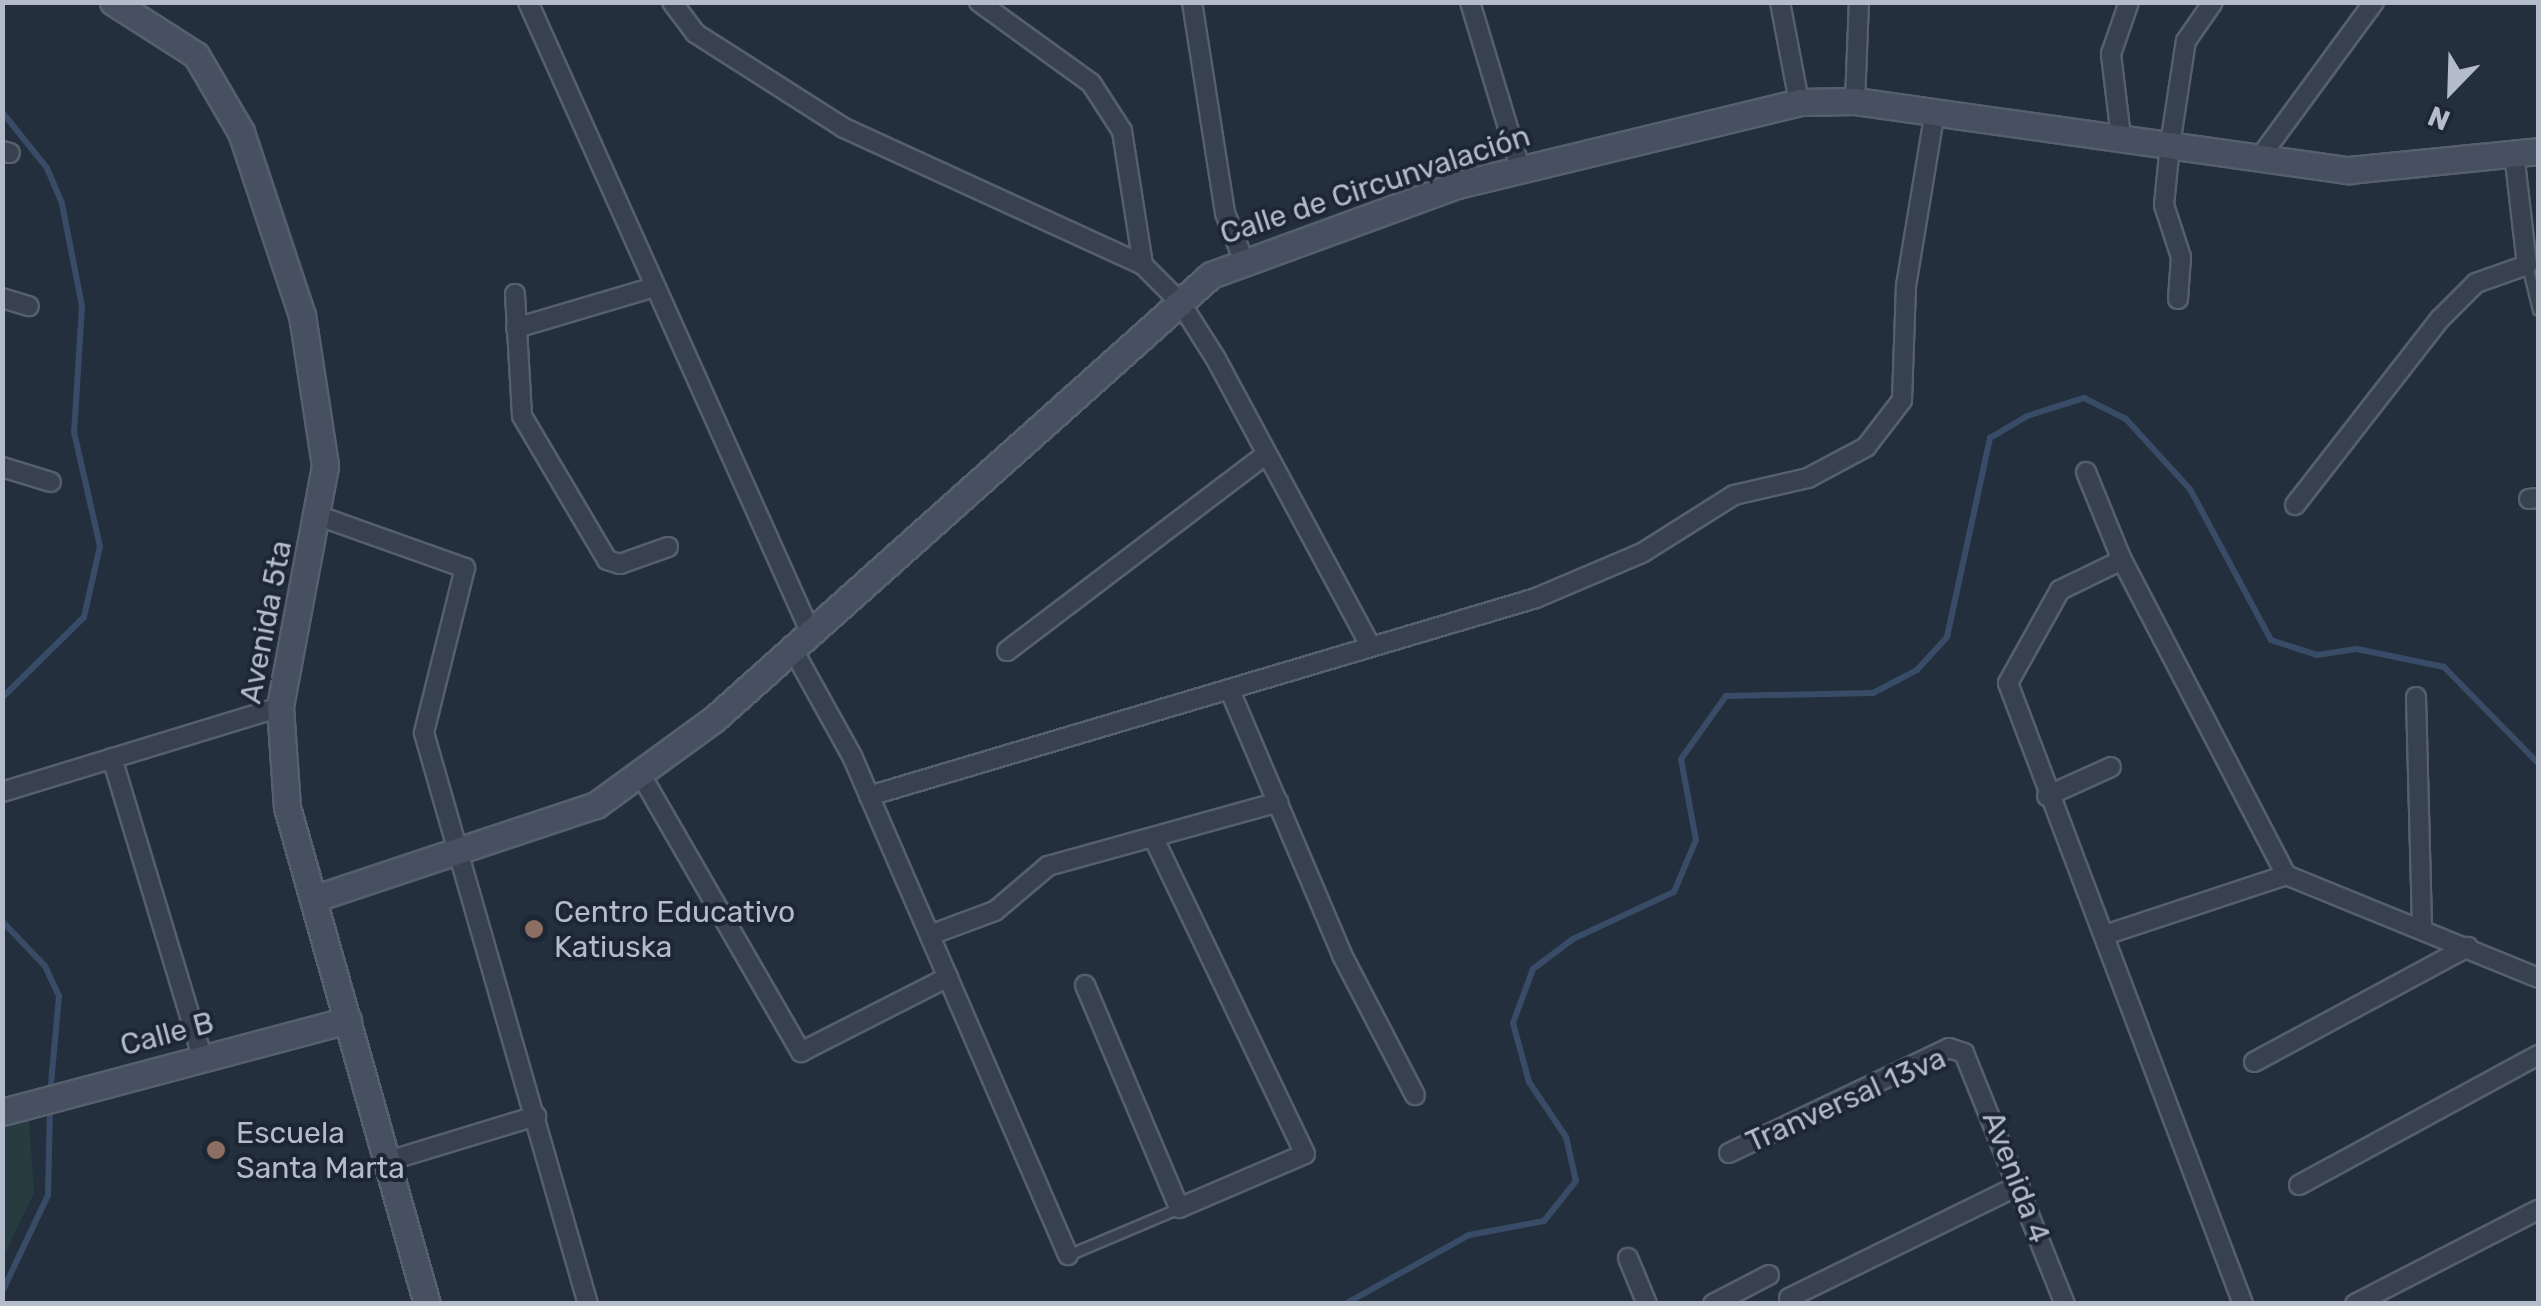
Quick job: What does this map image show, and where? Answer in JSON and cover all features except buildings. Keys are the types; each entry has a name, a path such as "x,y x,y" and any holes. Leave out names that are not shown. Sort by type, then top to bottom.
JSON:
{"street":[{"name":"Avenida 5ta","path":"113,2 196,55 241,132 302,315 325,466 319,516 280,707 287,807 427,1304"},
{"path":"528,2 1068,1255"},
{"path":"672,2 695,34 844,128 1143,264 1180,302 1372,647"},
{"path":"980,2 1092,83 1122,131 1143,264"},
{"path":"1192,2 1225,213 1243,258"},
{"path":"1470,2 1520,168"},
{"path":"1780,2 1800,102"},
{"path":"1855,100 1859,2"},
{"path":"2121,137 2111,54 2129,2"},
{"path":"2178,299 2181,257 2164,205 2170,145 2186,40 2213,2"},
{"path":"2258,160 2374,2"},
{"name":"Calle de Circunvalación","path":"313,900 542,830 641,776 1180,302 1243,258 1520,168 1800,102 1855,100 2349,170 2526,152"},
{"path":"870,796 1230,693 1536,598 1642,554 1734,495 1808,478 1866,447 1902,400 1906,286 1934,111"},
{"path":"2295,506 2440,319 2476,283 2528,266 2526,152"},
{"path":"516,328 654,287"},
{"path":"515,294 522,416 607,560 620,564 668,547"},
{"path":"2,298 29,306"},
{"path":"1007,651 1267,454"},
{"path":"2,467 51,482"},
{"path":"2086,472 2122,560 2286,876"},
{"path":"319,516 465,568 424,713 588,1304"},
{"path":"2122,560 2060,590 2011,665 2011,698 2047,796 2108,934 2105,948 2243,1304"},
{"path":"1230,693 1342,955 1415,1095"},
{"path":"2416,697 2422,927"},
{"path":"2,792 280,707"},
{"path":"112,758 202,1057"},
{"path":"2047,796 2111,767"},
{"path":"641,776 801,1052 948,977"},
{"path":"930,934 995,911 1048,866 1278,802"},
{"path":"1085,985 1178,1208 1305,1154 1154,838"},
{"path":"2108,934 2286,876 2422,927 2538,978"},
{"path":"2254,1062 2468,947"},
{"name":"Calle B","path":"15,1108 348,1020"},
{"name":"Tranversal 13va","path":"1729,1153 1949,1048 1964,1052"},
{"name":"Avenida 4","path":"1964,1052 2065,1304"},
{"path":"2299,1185 2538,1055"},
{"path":"388,1161 536,1116"},
{"path":"1789,1298 2020,1186"},
{"path":"2355,1304 2538,1210"},
{"path":"1628,1258 1647,1304"},
{"path":"1712,1304 1769,1275"}],"lane":[{"path":"2528,266 2538,310"},
{"path":"1068,1255 1178,1208"}],"green space":[{"path":"29,1120 34,1193 3,1257 3,1129"}],"waterway":[{"path":"2,112 47,168 62,204 82,306 74,432 100,546 84,617 2,698"},
{"path":"1345,1304 1469,1235 1544,1221 1576,1181 1566,1137 1529,1082 1513,1023 1533,969 1573,939 1674,892 1696,840 1681,759 1726,696 1873,693 1917,670 1947,637 1990,438 2027,416 2084,398 2126,419 2190,489 2271,640 2317,655 2357,649 2444,667 2538,763"},
{"path":"2,921 45,966 59,996 50,1094"},
{"path":"2,1292 48,1195 50,1106"},
{"path":"826,1304 832,1304"}],"place":[{"name":"Centro Educativo Katiuska","path":"534,929"},
{"name":"Escuela Santa Marta","path":"216,1150"}]}
